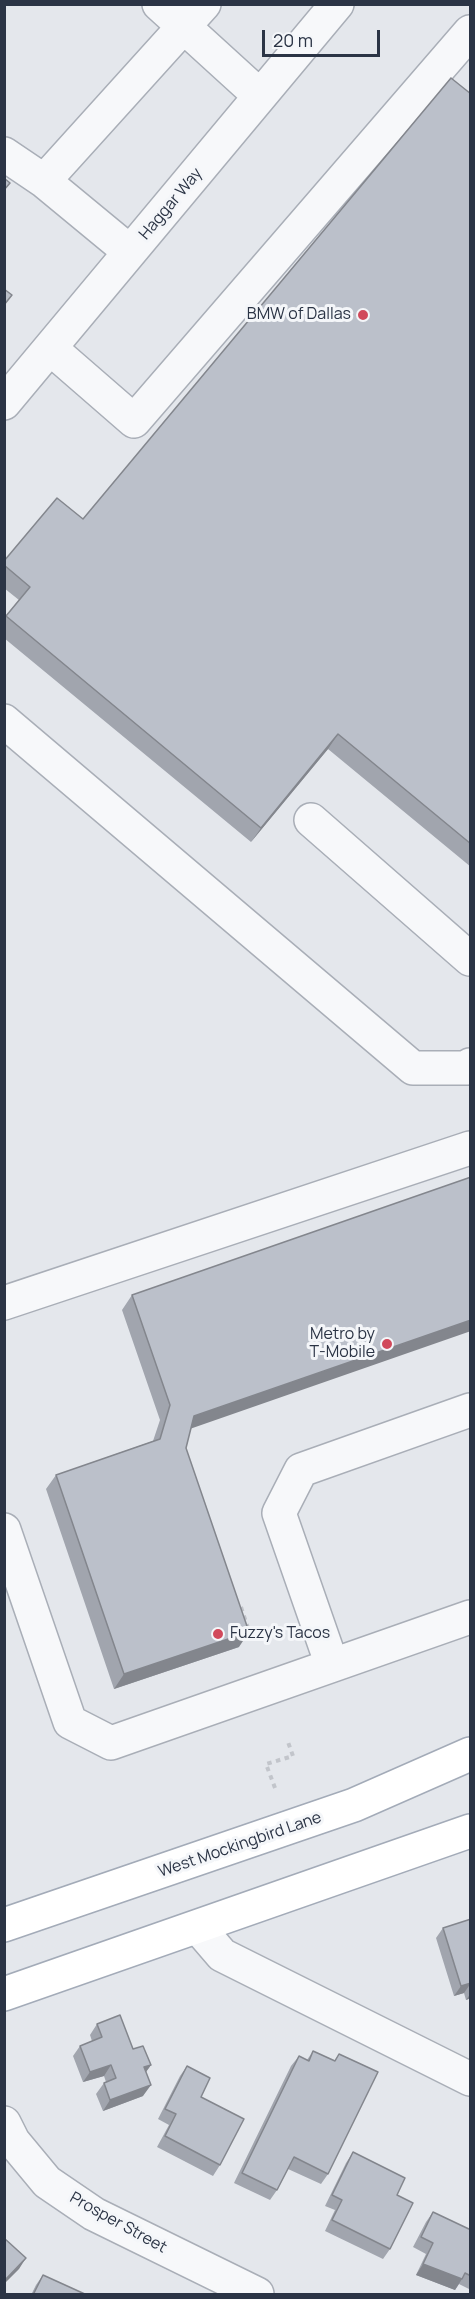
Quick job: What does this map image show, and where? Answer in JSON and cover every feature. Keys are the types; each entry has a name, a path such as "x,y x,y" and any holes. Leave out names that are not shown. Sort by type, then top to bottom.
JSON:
{"main road":[{"name":"West Mockingbird Lane","path":"4,1925 354,1805 471,1754"},
{"path":"4,1994 471,1831"}],"street":[{"path":"159,4 194,16 260,96"},
{"name":"Haggar Way","path":"4,403 337,4"},
{"path":"44,181 194,16"},
{"path":"50,348 134,421 471,33"},
{"path":"4,154 44,181 130,252"},
{"path":"4,721 413,1068 468,1068 471,1065"},
{"path":"311,820 471,959"},
{"path":"4,1303 471,1148"},
{"path":"332,1665 279,1513 301,1470 471,1410"},
{"path":"4,1530 70,1722 111,1743 471,1617"},
{"path":"198,1927 222,1955 471,2079"},
{"name":"Prosper Street","path":"4,2123 13,2141 46,2182 94,2214 257,2295"}],"path":[{"path":"237,1598 252,1640"},
{"path":"275,1788 266,1764 293,1756 288,1742"}],"building":[{"name":"BMW of Dallas","path":"451,78 471,94 471,844 338,734 261,828 6,616 30,587 4,565 4,561 57,498 83,519"},
{"path":"4,178 10,183 4,190"},
{"path":"4,289 12,295 4,305"},
{"path":"471,1177 471,1320 194,1416 186,1448 249,1632 124,1674 56,1475 160,1439 170,1405 132,1295"},
{"path":"471,1919 471,1983 461,1986 443,1928"},
{"path":"120,2015 133,2049 143,2046 151,2065 144,2067 151,2085 110,2100 104,2083 116,2078 111,2065 90,2072 80,2046 102,2037 97,2024"},
{"path":"313,2051 335,2061 339,2054 378,2072 328,2174 294,2157 277,2190 242,2173 299,2056 309,2061"},
{"path":"187,2066 210,2078 201,2097 244,2119 220,2165 165,2136 176,2114 165,2109"},
{"path":"353,2152 405,2178 397,2195 413,2203 390,2249 332,2220 342,2200 332,2195"},
{"path":"433,2212 471,2230 471,2276 465,2273 462,2279 423,2264 433,2243 421,2237"},
{"path":"4,2238 26,2258 4,2281"},
{"path":"43,2275 87,2295 33,2295"}],"place":[{"name":"BMW of Dallas","path":"363,315"},
{"name":"Metro by T-Mobile","path":"387,1344"},
{"name":"Fuzzy's Tacos","path":"218,1634"}]}
